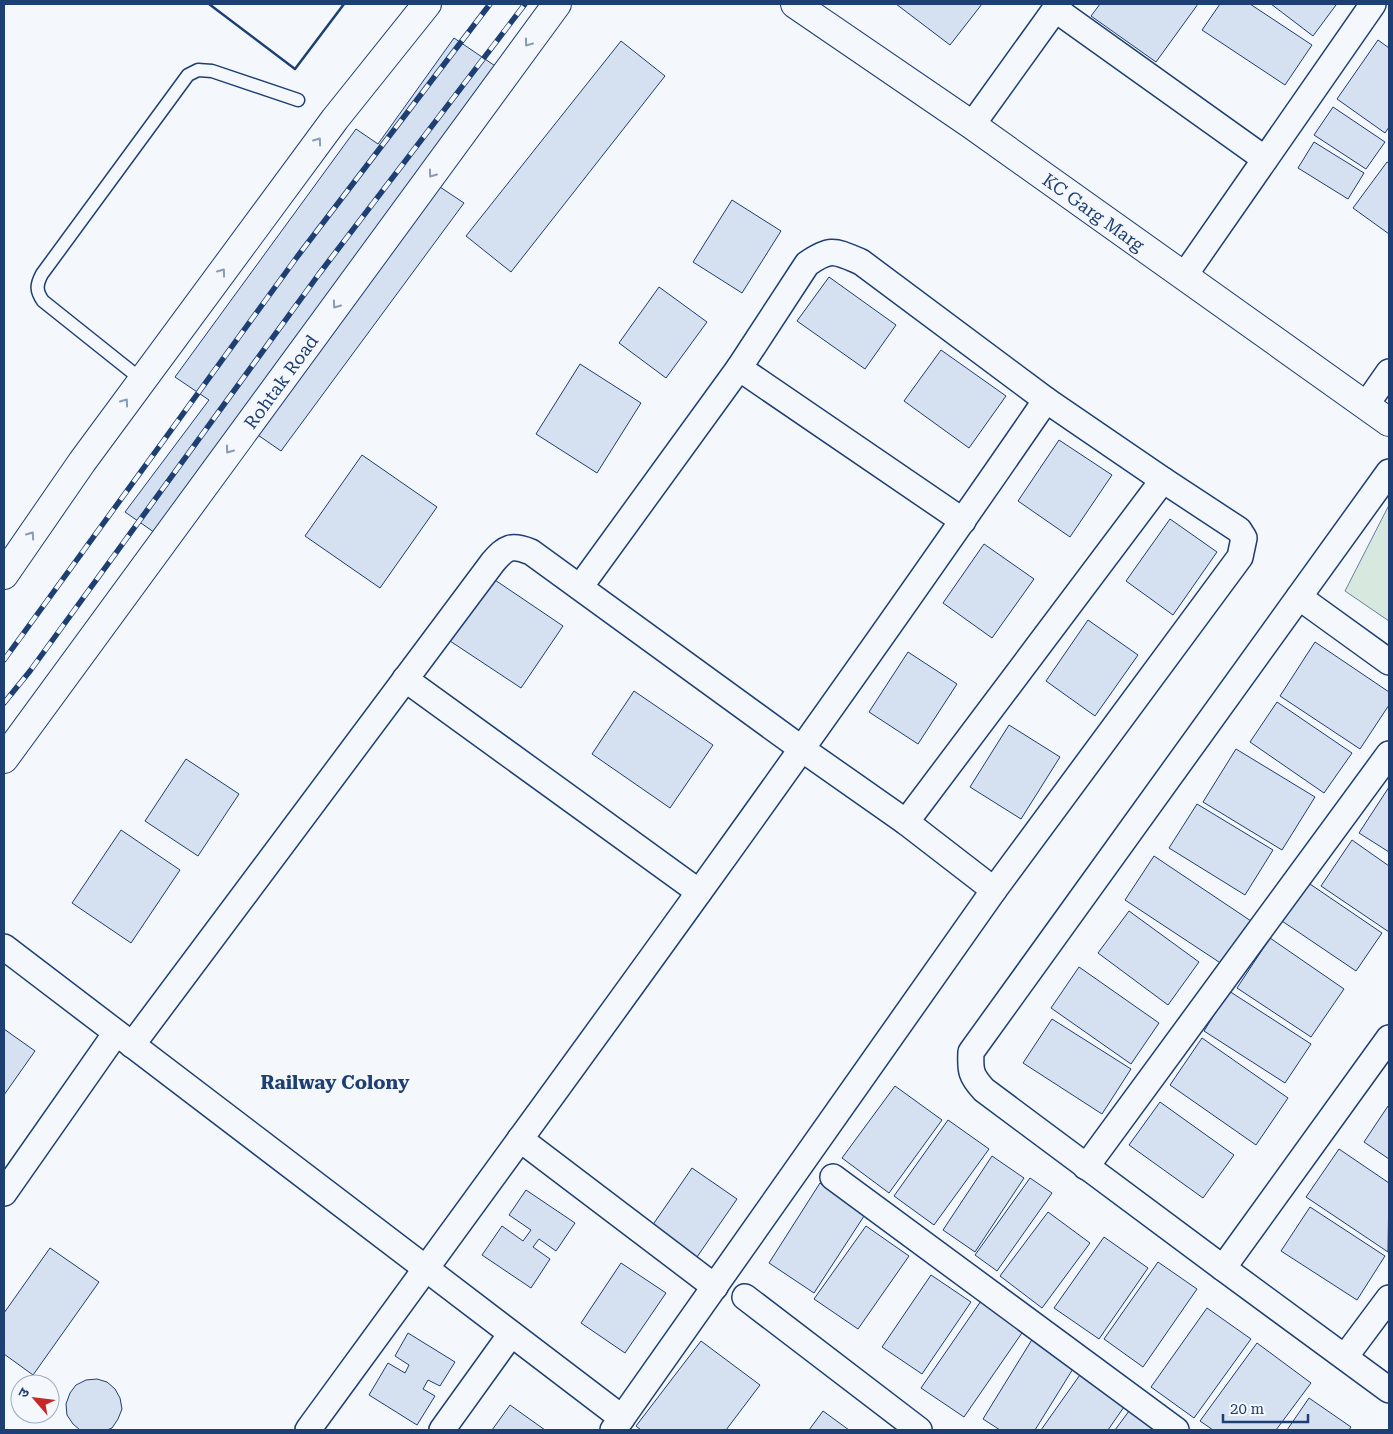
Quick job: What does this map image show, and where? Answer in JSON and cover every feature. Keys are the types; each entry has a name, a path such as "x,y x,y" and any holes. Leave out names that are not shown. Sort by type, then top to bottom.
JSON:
{"main road":[{"path":"4,575 82,462 334,119 427,4"},
{"name":"Rohtak Road","path":"4,759 557,4"},
{"name":"KC Garg Marg","path":"795,4 972,125 1389,422"}],"street":[{"path":"1184,276 1373,4"},
{"path":"972,125 1057,6 1264,160"},
{"path":"4,947 511,1334 618,1424 994,890 1240,557 1244,538 1239,530 1046,400 861,262 840,253 823,253 807,264 739,368 580,587"},
{"path":"739,368 963,521"},
{"path":"1366,405 1389,372"},
{"path":"308,1430 802,749 1046,400"},
{"path":"1389,472 971,1052 970,1069 975,1081 984,1090 1389,1390"},
{"path":"906,822 1163,480"},
{"path":"4,1193 405,679 503,550 518,546 531,552 802,749 906,822 994,890"},
{"path":"1299,596 1389,662"},
{"path":"405,679 699,892"},
{"path":"1086,1167 1389,754"},
{"path":"1223,1268 1389,1038"},
{"path":"520,1139 714,1287"},
{"path":"833,1177 1176,1430"},
{"path":"745,1298 919,1430"},
{"path":"1345,1357 1389,1298"},
{"path":"442,1430 511,1334"}],"lane":[{"path":"142,380 43,301 38,293 37,284 42,274 188,75 198,70 212,71 298,100"}],"shaded area":[{"path":"1389,505 1389,621 1345,591"}],"building":[{"path":"896,4 982,4 950,45"},
{"path":"1100,4 1198,4 1156,62 1091,16"},
{"path":"1220,4 1250,4 1312,45 1285,85 1202,30"},
{"path":"1271,4 1334,4 1336,5 1313,36"},
{"path":"454,38 510,76 434,183 464,203 281,451 255,433 174,546 125,512 209,400 175,377 356,129 378,144"},
{"path":"1378,40 1389,48 1389,127 1385,133 1337,99"},
{"path":"621,41 665,76 511,272 466,236"},
{"path":"1333,107 1385,142 1366,169 1314,135"},
{"path":"1314,142 1364,173 1348,199 1298,168"},
{"path":"1387,162 1389,163 1389,234 1353,208"},
{"path":"732,200 781,231 742,293 693,262"},
{"path":"829,277 896,325 865,369 797,321"},
{"path":"659,287 707,322 666,378 619,343"},
{"path":"941,350 1006,396 969,448 904,401"},
{"path":"580,364 641,403 597,473 536,434"},
{"path":"1059,440 1112,475 1070,537 1018,501"},
{"path":"362,455 437,507 380,588 305,536"},
{"path":"1170,519 1217,552 1173,615 1126,581"},
{"path":"984,544 1034,579 992,638 943,603"},
{"path":"492,578 563,626 521,688 450,641"},
{"path":"1088,620 1138,655 1095,716 1046,681"},
{"path":"1315,642 1389,692 1389,705 1360,749 1280,696"},
{"path":"908,652 957,684 918,744 869,712"},
{"path":"634,691 713,745 670,808 592,754"},
{"path":"1277,702 1352,753 1324,793 1250,742"},
{"path":"1009,725 1060,757 1021,819 970,787"},
{"path":"1236,749 1315,797 1282,850 1203,802"},
{"path":"186,759 239,794 198,856 145,821"},
{"path":"1389,787 1389,852 1359,833"},
{"path":"1197,804 1273,850 1245,895 1169,848"},
{"path":"121,830 180,870 131,943 72,903"},
{"path":"1352,840 1389,866 1389,932 1321,886"},
{"path":"1154,856 1251,921 1222,964 1125,900"},
{"path":"1307,882 1382,933 1356,971 1282,921"},
{"path":"1129,911 1199,962 1168,1005 1098,953"},
{"path":"1270,938 1344,989 1311,1037 1237,988"},
{"path":"1079,967 1159,1023 1131,1064 1051,1008"},
{"path":"1229,991 1311,1044 1285,1083 1204,1031"},
{"path":"1052,1019 1131,1069 1102,1114 1023,1063"},
{"path":"4,1029 35,1051 4,1095"},
{"path":"1202,1038 1288,1098 1256,1145 1170,1085"},
{"path":"895,1086 942,1120 889,1193 842,1158"},
{"path":"1160,1102 1234,1155 1203,1198 1129,1145"},
{"path":"1388,1106 1389,1108 1389,1159 1364,1142"},
{"path":"948,1120 989,1149 934,1225 894,1196"},
{"path":"1339,1149 1389,1183 1388,1252 1306,1197"},
{"path":"992,1156 1024,1178 975,1252 943,1230"},
{"path":"692,1168 737,1199 697,1257 652,1226"},
{"path":"1030,1178 1052,1193 997,1271 975,1255"},
{"path":"820,1183 866,1213 814,1293 769,1263"},
{"path":"526,1190 575,1223 556,1251 539,1239 533,1247 550,1259 531,1288 482,1255 502,1226 523,1241 531,1230 509,1215"},
{"path":"1310,1207 1385,1256 1357,1300 1281,1251"},
{"path":"1048,1212 1090,1243 1042,1308 1000,1276"},
{"path":"866,1226 909,1256 858,1329 814,1299"},
{"path":"1104,1237 1148,1268 1099,1339 1054,1308"},
{"path":"50,1248 99,1282 34,1374 4,1354 4,1313"},
{"path":"1158,1262 1197,1289 1143,1367 1104,1339"},
{"path":"621,1263 666,1293 625,1353 581,1323"},
{"path":"931,1275 971,1302 922,1374 882,1347"},
{"path":"981,1301 1024,1330 964,1417 921,1388"},
{"path":"1207,1308 1251,1339 1194,1418 1151,1387"},
{"path":"408,1333 455,1362 440,1386 428,1380 423,1389 435,1396 417,1425 369,1395 388,1363 405,1373 409,1365 395,1356"},
{"path":"1033,1338 1076,1364 1035,1430 1000,1430 983,1419"},
{"path":"701,1341 760,1385 726,1430 641,1430 636,1426"},
{"path":"1257,1343 1311,1383 1276,1430 1213,1430 1200,1421"},
{"path":"1082,1372 1126,1404 1108,1430 1041,1430"},
{"path":"97,1379 107,1382 115,1389 120,1398 122,1409 112,1428 107,1430 80,1430 67,1415 66,1404 70,1393 76,1385 86,1380"},
{"path":"1309,1398 1351,1427 1349,1430 1287,1430"},
{"path":"510,1405 545,1430 492,1430"},
{"path":"1132,1407 1166,1430 1115,1430"},
{"path":"823,1411 849,1430 809,1430"}],"railway":[{"path":"4,660 297,257 490,4"},
{"path":"4,703 30,671 319,274 525,4"}],"wall":[{"path":"209,4 295,69 344,4"}],"district":[{"name":"Railway Colony","path":"335,1082"}]}
